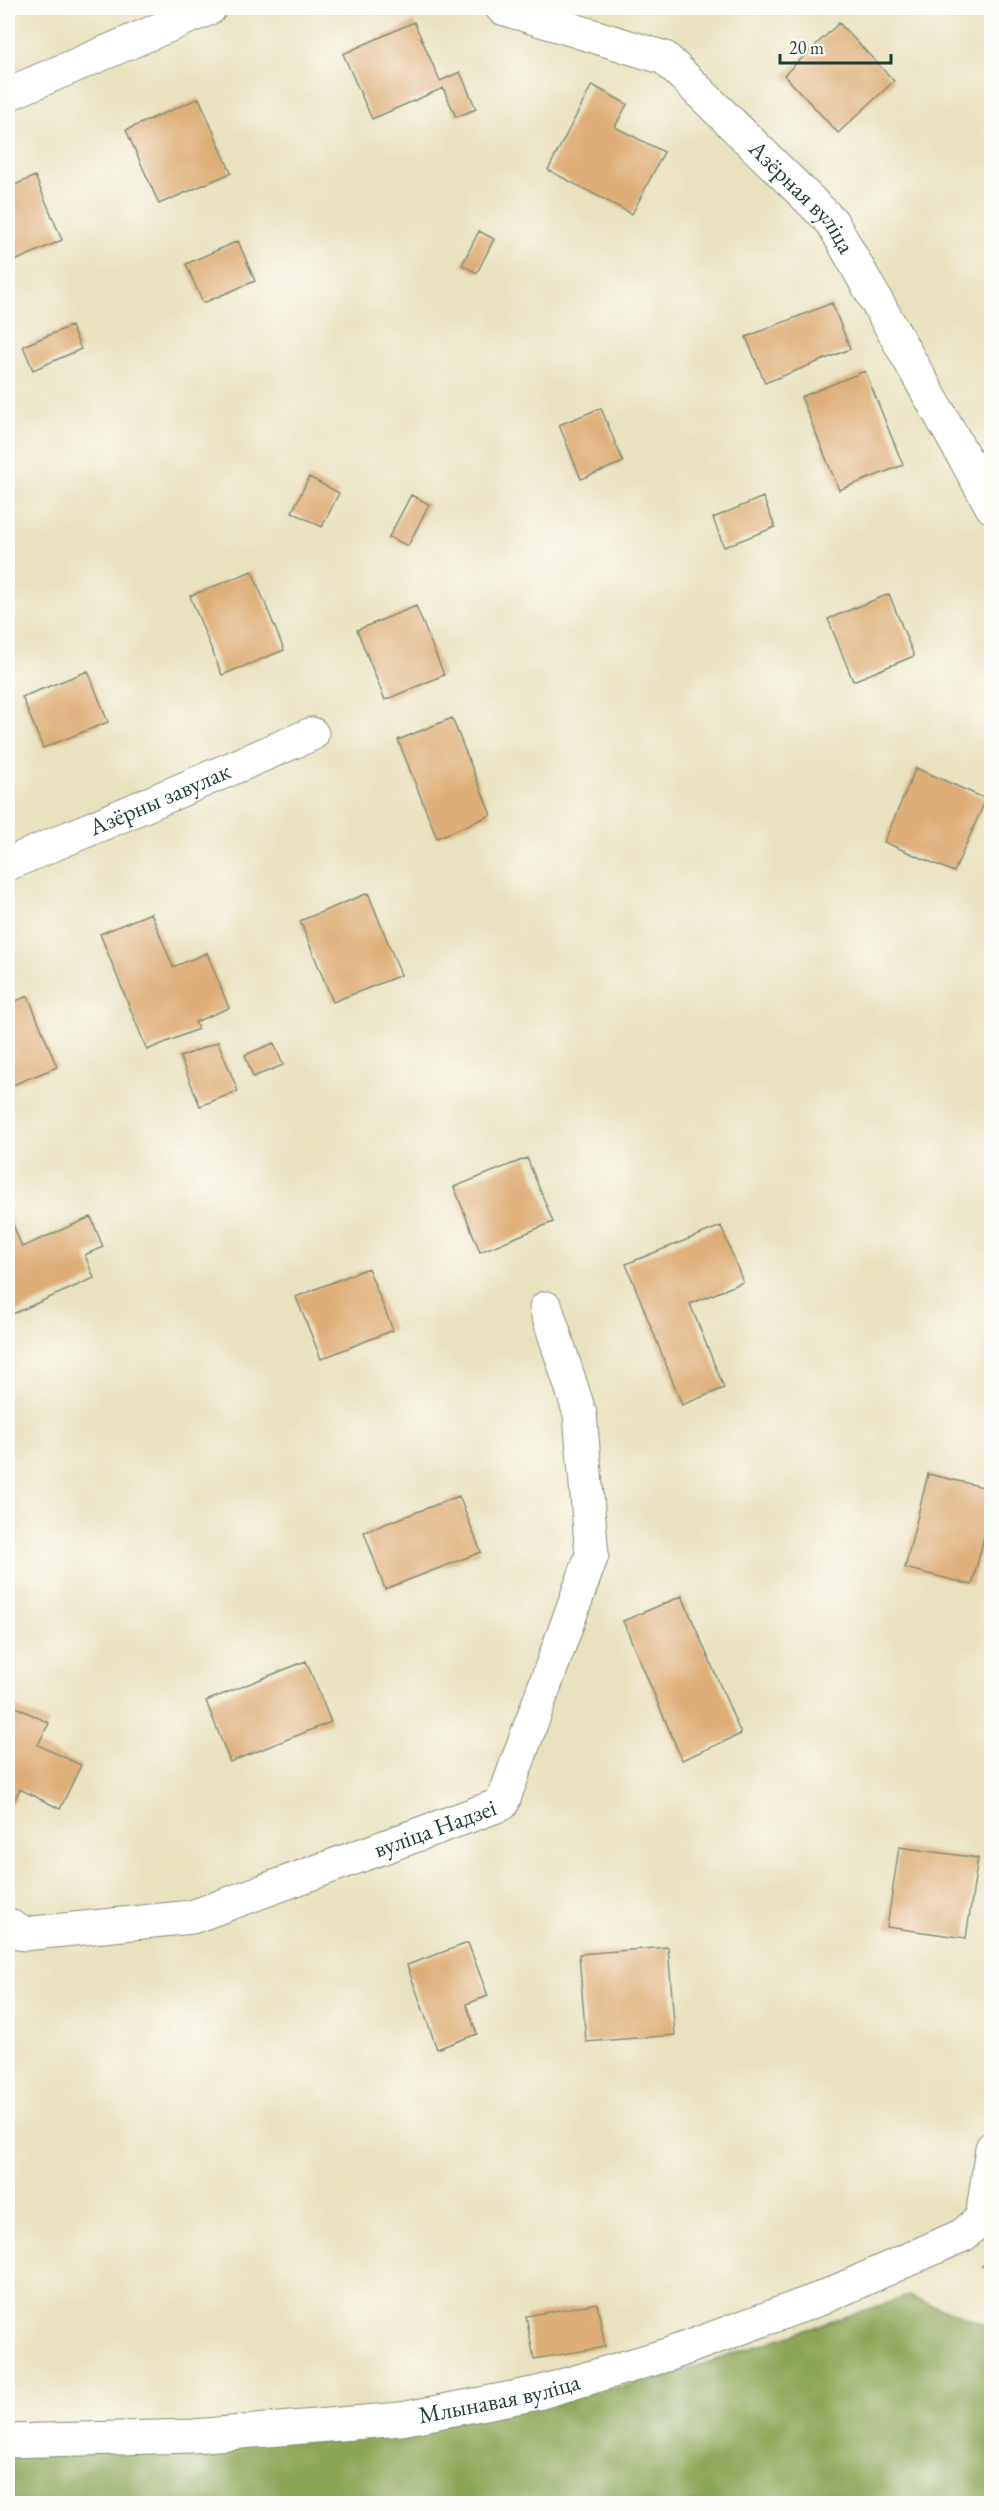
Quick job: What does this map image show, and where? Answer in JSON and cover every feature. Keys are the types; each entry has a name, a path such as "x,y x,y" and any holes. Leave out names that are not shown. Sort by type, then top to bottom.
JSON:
{"street":[{"path":"8,94 210,8"},
{"name":"Азёрная вуліца","path":"502,8 665,58 832,222 992,507"},
{"name":"Азёрны завулак","path":"8,864 312,735"},
{"name":"вуліца Надзеі","path":"8,1925 24,1934 192,1917 502,1804 592,1555 580,1414 546,1308"},
{"path":"979,2222 992,2148"},
{"name":"Млынавая вуліца","path":"8,2441 193,2436 389,2420 538,2393 670,2354 822,2298 979,2222"}],"green space":[{"path":"908,2296 991,2326 991,2503 8,2503 8,2452 391,2435 661,2378"}],"building":[{"path":"414,22 440,81 460,72 476,109 456,117 443,88 372,119 343,54"},
{"path":"839,23 894,81 838,133 784,75"},
{"path":"592,85 627,104 615,127 664,152 632,214 548,170"},
{"path":"199,98 231,173 159,204 126,130"},
{"path":"35,176 62,240 8,264 8,188"},
{"path":"479,231 494,239 477,273 462,265"},
{"path":"238,241 255,281 203,303 186,264"},
{"path":"832,303 850,349 765,383 746,337"},
{"path":"71,326 81,349 33,370 23,346"},
{"path":"865,371 903,465 839,490 801,397"},
{"path":"601,408 623,462 581,479 559,425"},
{"path":"309,477 339,493 322,527 292,512"},
{"path":"411,495 429,504 408,546 389,537"},
{"path":"763,497 775,527 724,547 713,518"},
{"path":"252,571 284,650 222,675 190,596"},
{"path":"889,594 914,656 853,681 828,619"},
{"path":"416,606 444,675 385,700 357,630"},
{"path":"88,671 108,722 43,748 22,697"},
{"path":"452,718 491,815 437,838 398,740"},
{"path":"916,768 986,799 954,872 884,842"},
{"path":"368,893 401,975 333,1002 300,921"},
{"path":"151,913 173,967 207,953 229,1008 195,1022 198,1029 147,1050 100,934"},
{"path":"28,996 57,1067 8,1087 8,1004"},
{"path":"218,1042 238,1091 200,1106 180,1057"},
{"path":"274,1043 283,1065 253,1077 245,1055"},
{"path":"527,1158 553,1222 480,1252 454,1187"},
{"path":"8,1212 22,1247 91,1217 103,1247 85,1255 94,1278 8,1316"},
{"path":"721,1226 743,1282 690,1304 724,1388 682,1405 626,1264"},
{"path":"368,1268 393,1330 321,1359 296,1297"},
{"path":"928,1474 992,1489 992,1505 972,1585 905,1568"},
{"path":"459,1496 481,1552 385,1589 364,1532"},
{"path":"682,1596 741,1734 682,1760 623,1621"},
{"path":"306,1661 331,1722 230,1762 206,1701"},
{"path":"8,1703 49,1723 38,1745 81,1765 60,1809 20,1789 13,1803 8,1800"},
{"path":"899,1847 978,1858 966,1938 887,1927"},
{"path":"468,1943 488,1996 466,2004 477,2034 437,2049 407,1965"},
{"path":"668,1947 675,2035 586,2042 579,1954"},
{"path":"597,2303 605,2347 534,2359 526,2316"}]}
